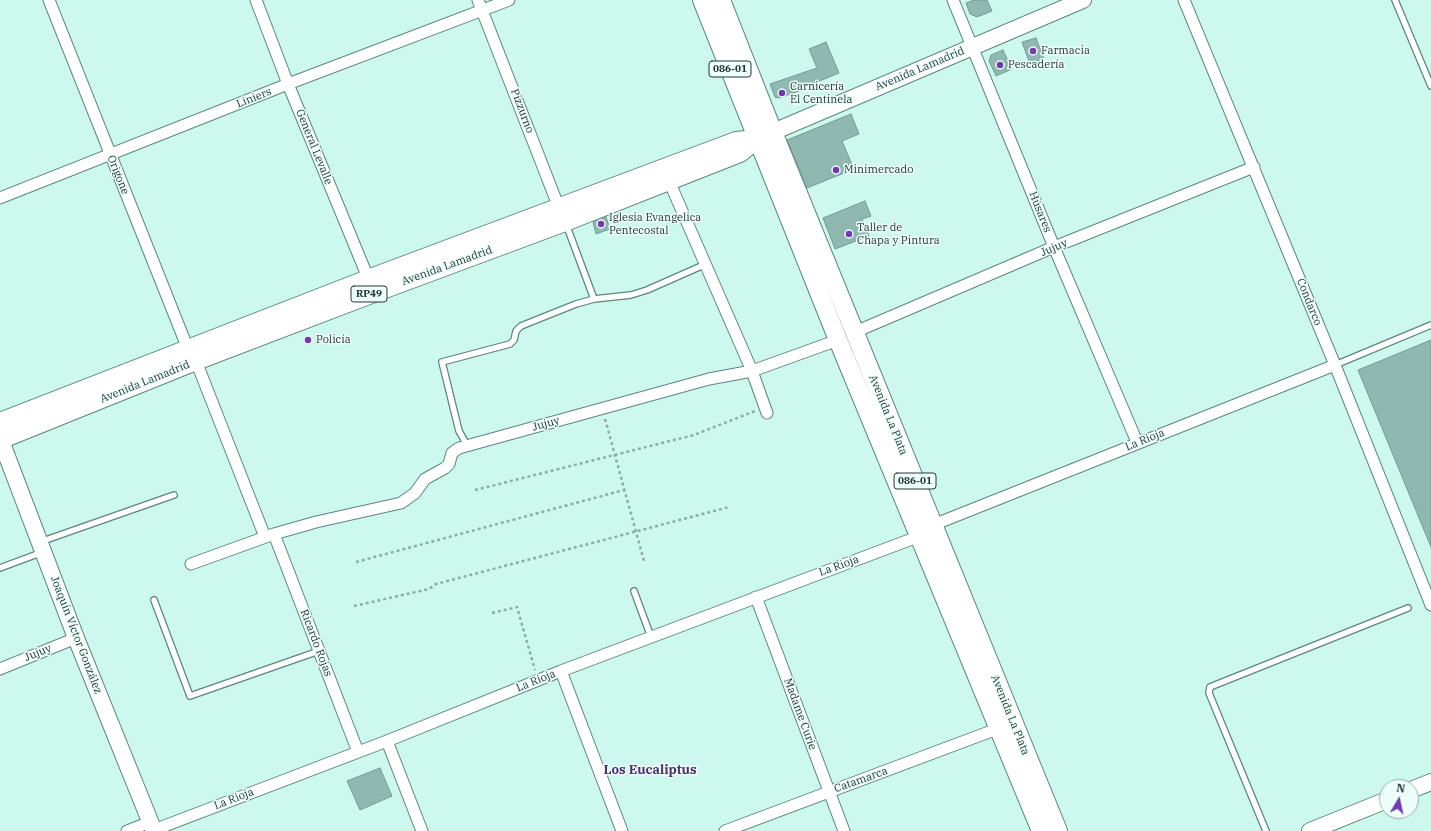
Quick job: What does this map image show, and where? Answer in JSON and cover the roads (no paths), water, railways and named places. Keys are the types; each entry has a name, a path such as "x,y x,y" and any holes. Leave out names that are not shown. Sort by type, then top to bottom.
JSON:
{"main road":[{"name":"086-01","path":"702,0 765,135"},
{"name":"086-01","path":"721,0 765,135"},
{"name":"Avenida Lamadrid","path":"562,215 669,181 740,153 765,135"},
{"name":"Avenida Lamadrid","path":"0,422 192,355 562,215 736,141 765,135"},
{"name":"Avenida La Plata","path":"765,135 855,332 997,729 1041,831"},
{"name":"Avenida La Plata","path":"765,135 838,340 926,531 1058,831"},
{"name":"Avenida Lamadrid","path":"0,440 192,355"}],"street":[{"name":"Origone","path":"49,0 110,156 192,355"},
{"name":"General Levalle","path":"256,0 288,84 371,286"},
{"name":"Liniers","path":"0,198 110,156 480,5 509,0"},
{"name":"Húsares","path":"953,0 1054,247 1137,442"},
{"name":"Avenida Lamadrid","path":"765,135 1083,0"},
{"name":"Condarco","path":"1184,0 1335,365 1431,605"},
{"name":"Pizzurno","path":"480,5 562,215"},
{"name":"Jujuy","path":"855,332 1054,247 1254,167"},
{"path":"669,181 752,371 766,409"},
{"name":"Jujuy","path":"191,564 269,536 401,503 415,494 425,479 445,468 449,464 452,453 467,445 709,379 752,371 838,340"},
{"name":"Ricardo Rojas","path":"192,355 269,536 320,650 358,752"},
{"name":"La Rioja","path":"127,831 153,828 387,741 537,680 926,531 1137,442 1335,365"},
{"name":"Joaquín Víctor González","path":"0,440 76,638 153,828"},
{"name":"Madame Curie","path":"756,597 844,831"},
{"name":"Jujuy","path":"0,669 76,638"},
{"path":"561,671 622,831"},
{"name":"Catamarca","path":"725,831 997,729"},
{"path":"387,741 422,831"},
{"path":"1419,787 1431,782"},
{"path":"1310,831 1379,803"}],"lane":[{"path":"1396,0 1431,86"},
{"path":"562,215 594,299"},
{"path":"467,445 459,431 442,362 510,344 514,340 516,332 521,326 594,299 631,295 647,290 706,264"},
{"path":"1335,365 1431,325"},
{"path":"0,568 42,547 174,495"},
{"path":"634,591 651,637"},
{"path":"154,600 190,696 320,650"},
{"path":"1266,831 1209,693 1210,686 1408,608"}],"place":[{"name":"Farmacia","path":"1033,51"},
{"name":"Pescadería","path":"1000,65"},
{"name":"Carnicería El Centinela","path":"782,93"},
{"name":"Minimercado","path":"836,170"},
{"name":"Iglesia Evangelica Pentecostal","path":"601,224"},
{"name":"Taller de Chapa y Pintura","path":"849,234"},
{"name":"Policía","path":"308,340"}],"district":[{"name":"Los Eucaliptus","path":"650,770"}]}
